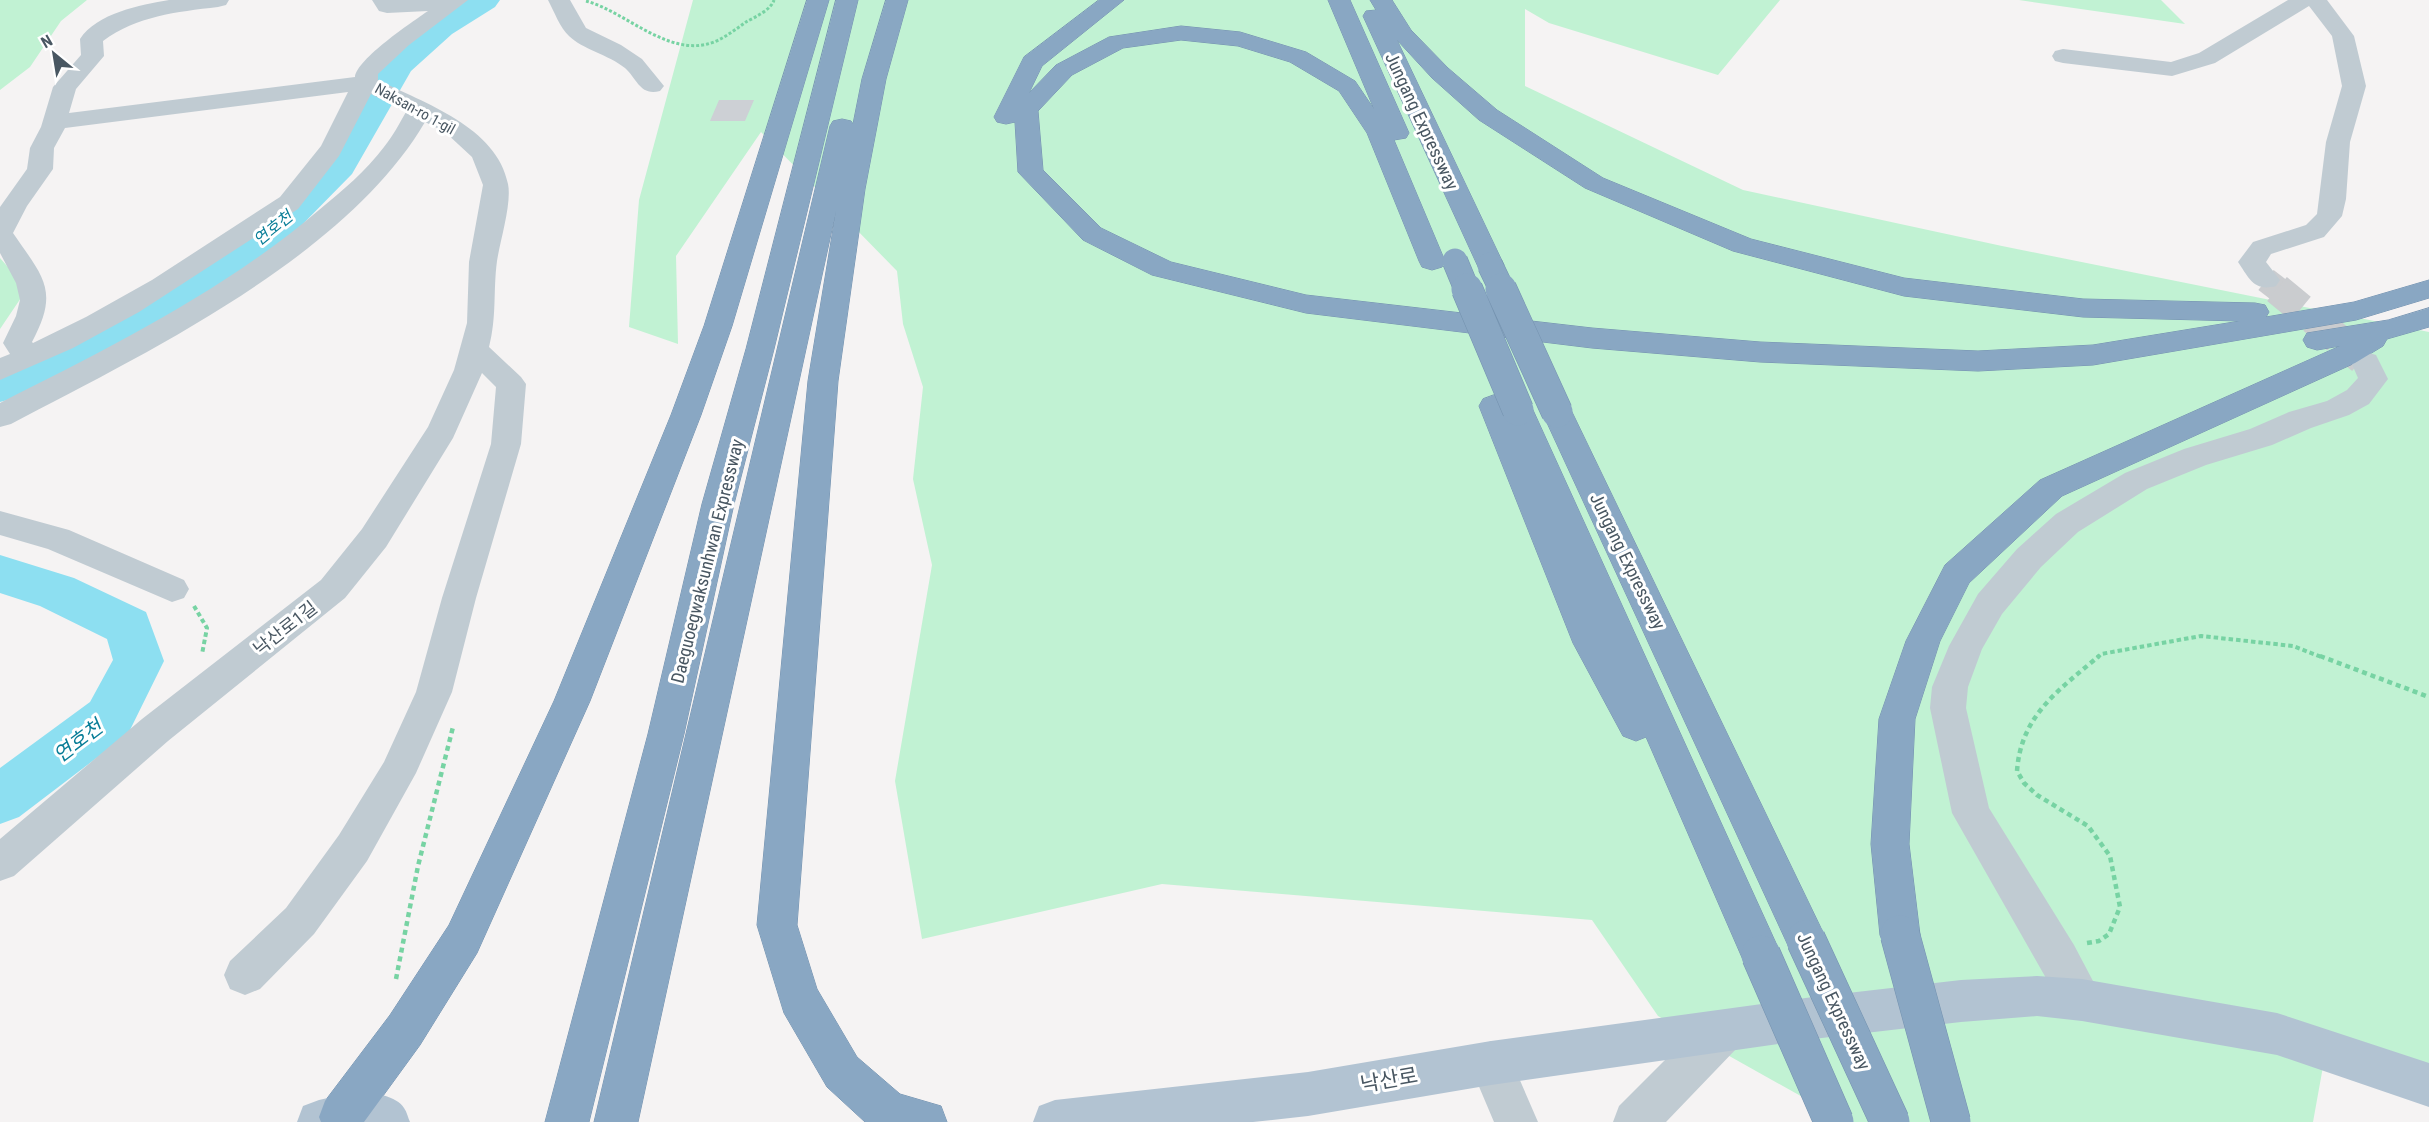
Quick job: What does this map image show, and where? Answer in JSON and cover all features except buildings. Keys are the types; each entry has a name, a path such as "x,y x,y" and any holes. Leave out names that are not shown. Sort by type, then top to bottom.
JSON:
{"highway":[{"path":"330,1119 405,1030 463,939 572,701 686,415 718,326 818,0"},
{"name":"Daeguoegwaksunhwan Expressway","path":"567,1122 666,734 718,504 760,349 847,0"},
{"name":"Daeguoegwaksunhwan Expressway","path":"616,1122 836,152 874,0"},
{"path":"897,0 874,79 852,189 823,381 777,925 799,998 842,1072 889,1114 925,1122"},
{"path":"1113,0 1032,62 1006,114 1014,178 1072,244 1157,285 1309,320 1590,359 1767,373 2001,378 2103,374 2389,329 2429,317"},
{"name":"Jungang Expressway","path":"1339,0 1394,128 1444,261 1506,408 1754,939 1834,1122"},
{"name":"Jungang Expressway","path":"1366,0 1890,1122"},
{"path":"1381,0 1403,34 1440,73 1488,115 1594,183 1742,245 1904,287 2083,309 2220,312 2356,311"},
{"path":"1444,261 1379,133 1347,86 1298,57 1240,39 1181,33 1117,42 1064,69 1026,110 1031,172 1092,234 1162,269 1306,304 1592,338 1760,352 1978,361 2092,355 2356,311 2429,289"},
{"path":"1951,1122 1900,935 1890,844 1897,720 1923,641 1957,574 2051,488 2344,356 2389,329"}],"main road":[{"name":"낙산로","path":"1055,1122 1308,1094 1491,1062 1813,1018 1961,1001 2037,996 2082,1000 2277,1034 2429,1085"},
{"path":"330,1119 359,1112 383,1118 388,1122"}],"street":[{"path":"28,357 17,343 30,317 34,299 24,271 0,233 14,205 40,169 42,148 54,122 65,87 93,56 91,39 119,19 178,4 218,0"},
{"path":"383,0 387,6 453,3"},
{"path":"559,0 577,32 613,50 634,64 652,86"},
{"path":"2064,56 2172,69 2207,58 2303,0"},
{"path":"2266,280 2252,262 2262,248 2315,231 2329,216 2333,199 2338,142 2354,86 2343,36 2316,0"},
{"name":"Naksan-ro 1-gil","path":"453,3 401,40 367,72 366,83 454,128 483,154 496,185 483,262 481,322 474,349"},
{"path":"54,122 366,83"},
{"path":"0,370 69,339 138,299 289,203 307,184 329,152 346,124 357,95 366,83"},
{"path":"0,416 150,335 269,263 367,182 392,154 420,110"},
{"path":"245,975 300,921 353,848 397,773 434,692 459,598 506,444 511,384 474,349"},
{"name":"낙산로1길","path":"0,863 155,730 333,589 374,538 442,430 469,370 474,349"},
{"path":"2082,1000 2054,948 1971,813 1948,708 1950,687 1966,646 1990,604 2029,558 2067,523 2136,481 2195,457 2261,436 2348,403 2358,397 2373,380 2366,362"},
{"path":"0,524 57,539 172,590"},
{"path":"1635,1122 1723,1032"},
{"path":"1491,1062 1516,1122"}],"path":[{"path":"583,0 605,6 671,44 699,46 717,43 731,35 773,4 774,0"},
{"path":"2054,948 2100,941 2109,934 2120,907 2117,888 2110,856 2088,826 2037,795 2024,783 2017,771 2018,758 2025,731 2053,695 2101,654 2201,636 2293,646 2429,697"},
{"path":"396,982 418,866 456,718"}],"green space":[{"path":"0,0 87,0 61,21 30,67 0,90"},
{"path":"693,0 1780,0 1718,75 1549,23 1525,9 1525,86 1743,190 2002,246 2429,332 2429,1087 2324,1061 2313,1122 1847,1122 1658,1016 1592,920 1162,884 922,939 895,781 932,565 913,479 923,387 903,324 897,271 761,132 676,256 678,344 629,327 639,200"},
{"path":"2019,0 2161,0 2185,24"},
{"path":"0,258 27,289 0,329"}],"waterway":[{"name":"연호천","path":"0,387 172,302 280,225 339,166 397,65 441,27 484,0"},
{"name":"연호천","path":"0,574 57,592 128,626 139,661 109,718 0,800"}],"tunnel":[{"path":"2266,280 2279,290"},
{"path":"2277,289 2362,359"}]}
